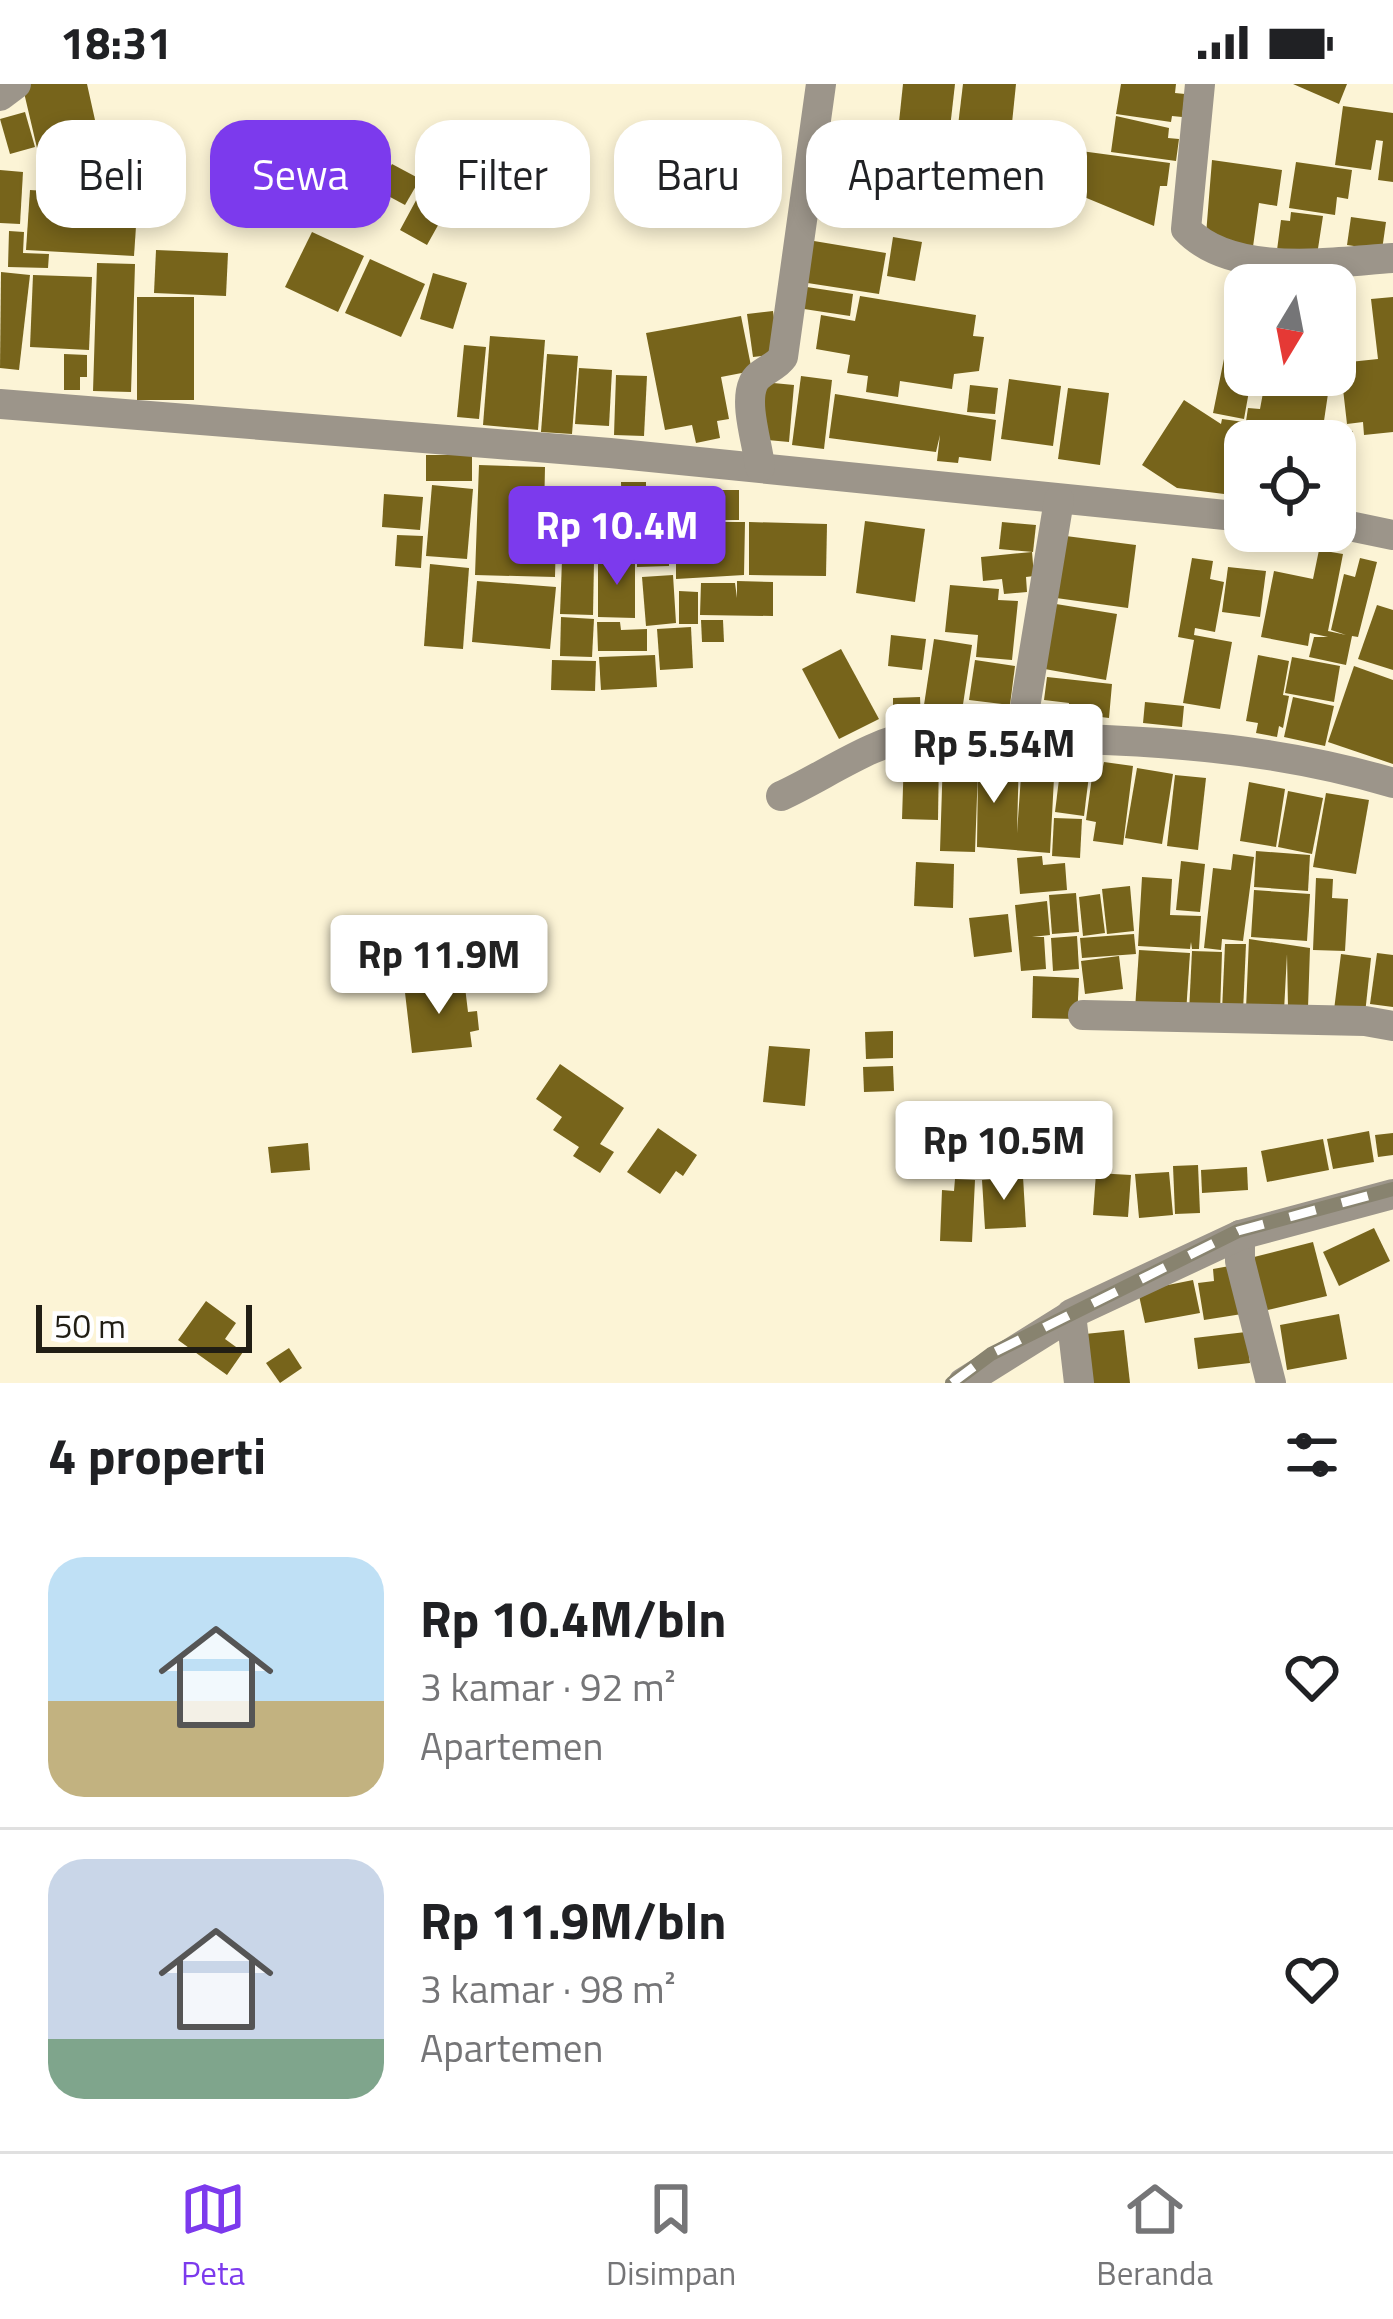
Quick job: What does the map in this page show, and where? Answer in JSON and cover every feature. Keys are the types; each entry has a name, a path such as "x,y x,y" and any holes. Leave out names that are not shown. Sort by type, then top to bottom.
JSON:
{"street":[{"path":"0,96 16,84"},
{"path":"760,467 751,392 753,382 783,357 821,84"},
{"path":"1200,84 1186,229 1204,248 1236,257 1294,261 1393,258"},
{"path":"0,404 760,467 1224,515"},
{"path":"1020,737 1059,500"},
{"path":"1356,527 1393,535"},
{"path":"781,796 838,770 887,738 1182,742 1348,770 1393,784"},
{"path":"1084,1015 1365,1021 1393,1026"},
{"path":"963,1383 1070,1316 1240,1235 1393,1194"},
{"path":"1240,1235 1240,1262 1271,1383"},
{"path":"1070,1316 1079,1383"}],"building":[{"path":"22,84 87,84 95,120 36,120 36,144"},
{"path":"903,84 955,84 951,120 899,120"},
{"path":"963,84 1016,84 1012,120 959,120"},
{"path":"1121,84 1176,84 1175,93 1185,94 1182,117 1172,116 1171,122 1116,114"},
{"path":"1293,84 1347,84 1339,104"},
{"path":"1343,106 1393,113 1393,182 1378,180 1383,141 1376,140 1371,170 1335,165"},
{"path":"25,112 35,147 10,154 0,119"},
{"path":"1116,116 1169,128 1168,138 1179,139 1176,161 1111,152"},
{"path":"1087,152 1170,163 1167,186 1160,186 1154,226 1087,198"},
{"path":"1212,160 1282,170 1277,206 1259,203 1252,254 1205,247"},
{"path":"1296,162 1352,170 1348,199 1337,197 1335,215 1289,208"},
{"path":"391,166 415,176 415,188 405,205 391,198"},
{"path":"0,170 23,172 20,224 0,223"},
{"path":"30,190 36,190 36,228 136,228 134,256 26,250"},
{"path":"415,202 415,228 436,228 427,245 400,230"},
{"path":"1291,212 1323,216 1317,255 1277,250 1281,220 1290,221"},
{"path":"1351,217 1386,222 1382,250 1347,245"},
{"path":"9,231 24,232 23,253 49,254 48,268 8,267"},
{"path":"312,232 364,256 338,312 285,287"},
{"path":"893,237 922,242 915,281 887,276"},
{"path":"808,240 886,253 879,294 801,282"},
{"path":"156,250 228,253 226,296 154,293"},
{"path":"370,259 425,284 401,337 345,313"},
{"path":"97,263 135,264 131,392 93,391"},
{"path":"1,272 30,275 19,370 0,368"},
{"path":"433,273 467,283 453,329 420,319"},
{"path":"33,275 92,277 89,350 30,347"},
{"path":"807,287 853,294 850,316 804,309"},
{"path":"860,296 976,315 973,336 984,337 979,371 954,374 952,389 900,381 898,397 866,392 868,376 847,373 850,355 816,349 821,315 855,321"},
{"path":"137,297 194,297 194,400 137,400"},
{"path":"1393,297 1393,432 1364,435 1363,422 1347,420 1344,396 1356,396 1356,361 1378,359 1371,299"},
{"path":"773,311 779,354 753,357 747,314"},
{"path":"741,316 752,371 721,377 729,419 717,421 720,438 696,443 692,425 665,430 646,333"},
{"path":"490,336 545,340 538,430 483,425"},
{"path":"464,345 486,347 479,419 457,417"},
{"path":"64,354 87,355 87,377 80,377 80,390 64,390"},
{"path":"547,354 578,356 572,434 541,432"},
{"path":"1224,359 1224,396 1248,396 1244,419 1213,413"},
{"path":"579,368 612,370 609,426 575,424"},
{"path":"616,375 647,376 644,436 614,435"},
{"path":"801,376 832,380 824,449 792,445"},
{"path":"1009,379 1061,386 1053,446 1001,439"},
{"path":"763,382 794,385 789,442 757,439"},
{"path":"970,385 998,388 995,414 967,412"},
{"path":"1068,388 1109,393 1100,465 1058,459"},
{"path":"835,394 996,420 991,461 959,457 958,463 937,461 940,435 936,452 829,438"},
{"path":"1262,396 1328,396 1324,420 1246,420 1248,408 1260,409"},
{"path":"1184,400 1221,424 1222,419 1229,420 1224,420 1224,494 1177,488 1142,465"},
{"path":"426,455 472,455 472,481 426,481"},
{"path":"479,465 545,467 544,516 558,516 559,501 583,501 582,537 556,536 555,577 475,575"},
{"path":"621,482 646,482 646,519 622,520"},
{"path":"432,485 473,489 467,559 426,556"},
{"path":"689,490 739,490 739,520 689,520"},
{"path":"650,493 676,493 676,521 652,522"},
{"path":"384,494 423,497 420,530 382,527"},
{"path":"586,506 617,506 623,553 585,552"},
{"path":"865,521 925,529 915,602 856,593"},
{"path":"703,522 745,522 744,575 676,579 676,532 703,533"},
{"path":"749,522 827,524 826,576 749,575"},
{"path":"1002,522 1036,525 1033,552 999,549"},
{"path":"669,524 669,566 637,567 637,525"},
{"path":"397,535 423,536 421,568 395,566"},
{"path":"1058,535 1136,545 1128,608 1049,597"},
{"path":"1032,552 1034,576 1026,577 1027,592 1004,594 1002,579 983,581 981,557"},
{"path":"1319,552 1343,554 1328,631 1346,635 1331,630 1344,574 1355,577 1360,558 1377,562 1346,665 1309,657 1314,637 1328,637 1310,633 1308,646 1261,637 1274,571 1313,579"},
{"path":"598,558 635,558 635,618 598,617"},
{"path":"1192,558 1213,561 1210,579 1224,582 1215,632 1195,628 1194,635 1232,642 1220,709 1183,703 1194,640 1178,637"},
{"path":"562,560 594,561 593,615 560,614"},
{"path":"430,564 469,568 463,649 424,646"},
{"path":"1228,567 1266,571 1260,617 1222,612"},
{"path":"673,575 676,623 646,626 642,577"},
{"path":"477,581 556,587 550,649 472,642"},
{"path":"737,581 773,582 773,616 700,615 701,583 735,583 737,598"},
{"path":"950,585 999,589 998,600 1018,601 1012,660 976,657 978,635 945,632"},
{"path":"679,591 698,592 698,624 679,624"},
{"path":"1050,603 1117,614 1106,680 1039,668"},
{"path":"1377,605 1393,610 1393,670 1358,659"},
{"path":"561,617 594,619 592,657 560,656"},
{"path":"701,620 723,620 724,642 702,642"},
{"path":"597,622 620,622 621,630 647,629 647,651 598,651"},
{"path":"691,627 693,668 660,670 657,629"},
{"path":"891,635 926,639 922,670 888,666"},
{"path":"934,639 972,645 962,711 924,705"},
{"path":"841,649 879,719 839,739 802,669"},
{"path":"655,655 657,687 601,690 599,657"},
{"path":"1258,655 1289,661 1283,695 1289,696 1277,737 1256,733 1258,723 1246,721"},
{"path":"1292,657 1340,666 1334,702 1285,693"},
{"path":"552,660 596,661 595,691 551,690"},
{"path":"975,660 1015,666 1010,705 969,700"},
{"path":"1354,666 1393,680 1393,764 1328,742"},
{"path":"1047,677 1112,684 1109,718 1068,713 1069,703 1044,700"},
{"path":"920,697 921,721 893,721 893,698"},
{"path":"1293,697 1334,706 1325,746 1284,737"},
{"path":"1145,702 1184,706 1182,727 1143,723"},
{"path":"1063,747 1092,751 1084,816 1055,812"},
{"path":"904,755 939,755 938,820 902,819"},
{"path":"1019,755 1017,833 1021,776 1054,778 1050,853 977,847 978,769 975,852 940,851 943,757"},
{"path":"1104,762 1133,766 1123,845 1093,841 1096,822 1086,820 1093,770 1102,771"},
{"path":"1137,768 1173,774 1162,844 1125,838"},
{"path":"1175,775 1206,778 1198,850 1167,846"},
{"path":"1249,782 1285,789 1276,847 1240,841"},
{"path":"1288,791 1323,798 1312,854 1278,847"},
{"path":"1326,793 1369,800 1356,874 1313,867"},
{"path":"1054,818 1082,819 1080,858 1052,856"},
{"path":"1256,851 1310,855 1308,891 1254,887"},
{"path":"1233,854 1254,857 1243,941 1222,939 1221,950 1204,948 1213,868 1231,870"},
{"path":"1042,856 1043,865 1065,863 1067,890 1020,894 1017,858"},
{"path":"1181,861 1205,864 1200,912 1176,910"},
{"path":"916,862 954,864 953,908 914,906"},
{"path":"1142,877 1172,879 1170,915 1201,916 1199,949 1192,949 1191,942 1190,949 1138,946"},
{"path":"1316,878 1333,879 1332,898 1348,899 1345,951 1313,950"},
{"path":"1130,886 1134,931 1107,934 1102,889"},
{"path":"1254,890 1310,894 1307,941 1251,937"},
{"path":"1076,893 1079,932 1052,934 1049,895"},
{"path":"1100,894 1105,933 1083,936 1079,897"},
{"path":"1047,901 1050,935 1032,937 1044,937 1046,969 1021,971 1015,905"},
{"path":"1008,914 1012,952 974,957 969,918"},
{"path":"1134,934 1136,954 1082,958 1080,938"},
{"path":"1077,936 1079,969 1053,971 1051,938"},
{"path":"1249,939 1310,948 1308,1008 1288,1008 1287,954 1284,1011 1246,1009"},
{"path":"1225,944 1246,944 1243,1012 1222,1011"},
{"path":"1139,950 1190,953 1186,1013 1135,1009"},
{"path":"1192,951 1222,952 1220,1013 1189,1012"},
{"path":"1377,953 1393,955 1393,1007 1370,1004"},
{"path":"1341,954 1371,958 1365,1014 1334,1010"},
{"path":"1119,956 1123,989 1085,994 1081,961"},
{"path":"1033,976 1079,978 1077,1019 1032,1018"},
{"path":"443,979 444,990 465,987 468,1012 477,1011 479,1030 470,1032 472,1047 412,1053 404,984"},
{"path":"893,1031 893,1058 866,1059 865,1032"},
{"path":"769,1046 810,1049 805,1106 763,1102"},
{"path":"560,1064 624,1108 600,1144 614,1152 600,1173 573,1156 579,1147 553,1130 562,1117 536,1099"},
{"path":"893,1066 894,1091 864,1092 863,1067"},
{"path":"658,1128 697,1155 683,1176 676,1171 660,1194 627,1172"},
{"path":"1369,1131 1374,1162 1333,1169 1327,1139"},
{"path":"1393,1133 1393,1155 1378,1157 1375,1135"},
{"path":"1323,1139 1329,1170 1267,1182 1261,1151"},
{"path":"308,1143 310,1170 271,1173 268,1147"},
{"path":"1198,1165 1200,1213 1175,1214 1173,1166"},
{"path":"1247,1167 1248,1190 1202,1193 1201,1170"},
{"path":"1169,1172 1173,1215 1139,1218 1135,1174"},
{"path":"1096,1173 1131,1175 1128,1217 1093,1215"},
{"path":"1023,1177 1026,1227 985,1229 982,1180"},
{"path":"955,1179 975,1180 972,1242 940,1241 942,1190 954,1191"},
{"path":"1374,1228 1390,1261 1339,1286 1323,1252"},
{"path":"1313,1242 1327,1296 1259,1312 1246,1259"},
{"path":"1235,1265 1242,1314 1204,1320 1198,1283 1214,1281 1213,1269"},
{"path":"1193,1280 1200,1313 1145,1323 1138,1291"},
{"path":"206,1301 236,1323 225,1339 243,1352 227,1375 178,1340"},
{"path":"1339,1314 1347,1359 1287,1370 1280,1325"},
{"path":"1124,1330 1130,1383 1091,1383 1085,1334"},
{"path":"1246,1332 1250,1363 1198,1369 1194,1338"},
{"path":"289,1348 302,1368 280,1383 266,1363"}],"railway":[{"path":"952,1383 991,1354 1238,1231 1393,1189"}]}
